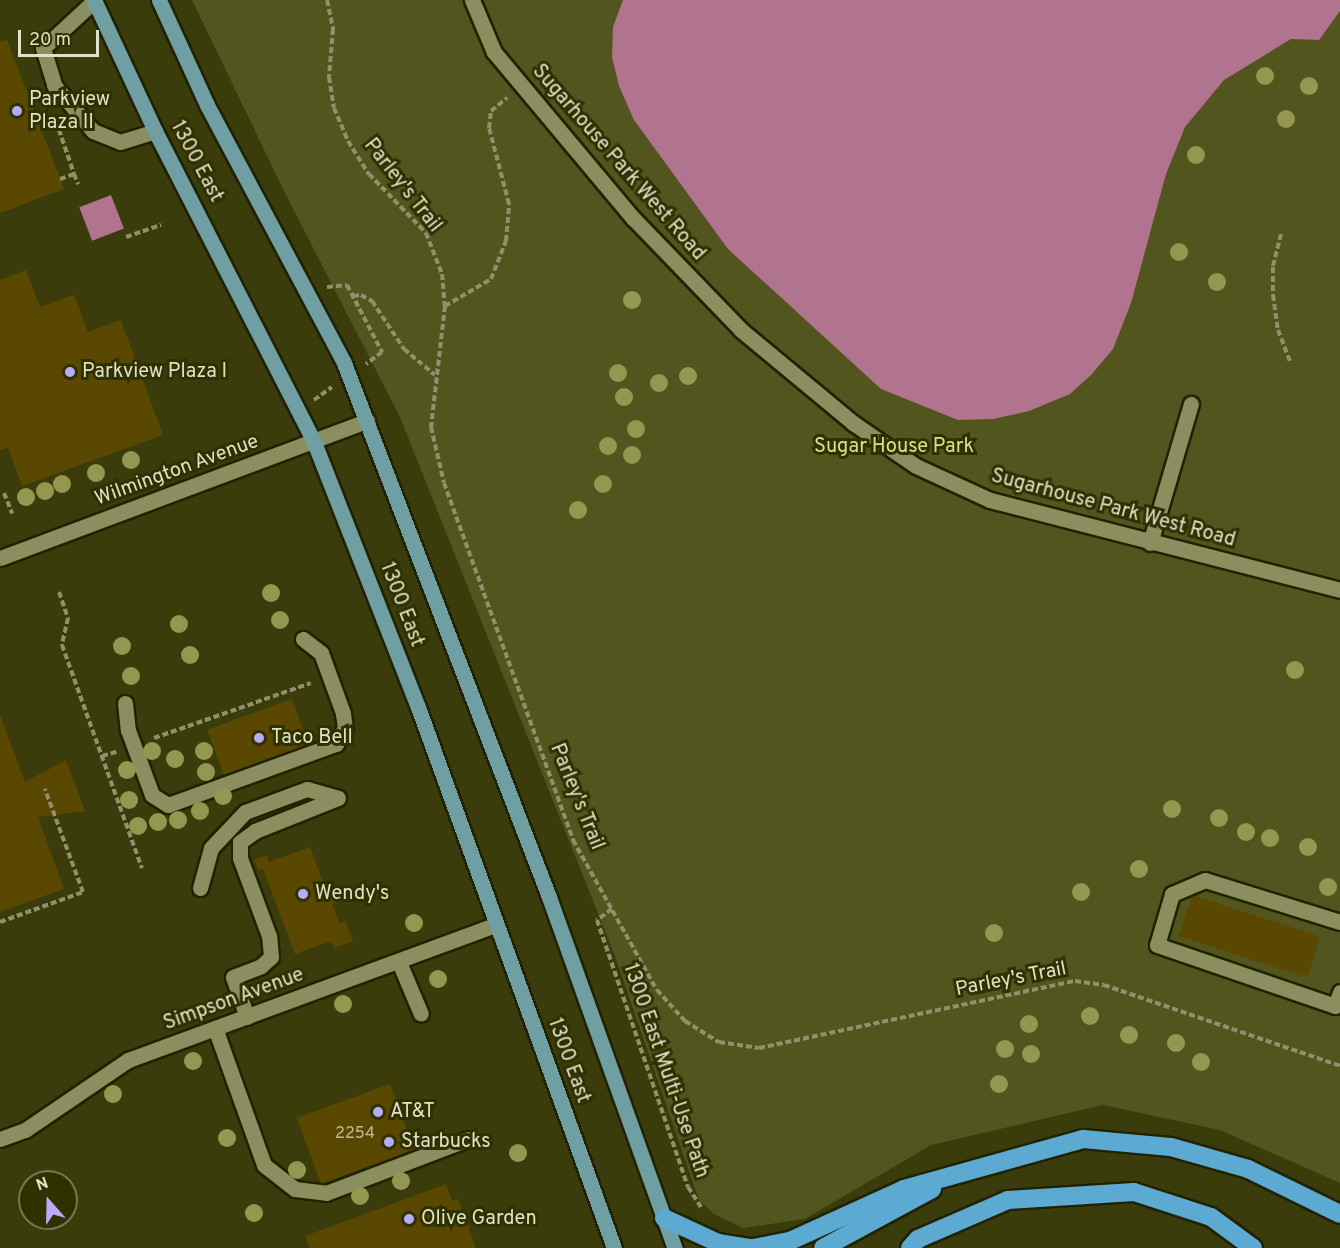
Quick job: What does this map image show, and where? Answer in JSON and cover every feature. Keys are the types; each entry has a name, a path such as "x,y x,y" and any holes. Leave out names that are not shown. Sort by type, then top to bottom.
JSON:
{"highway":[{"path":"664,1218 718,1243 752,1248 790,1241 904,1189 1083,1138 1171,1147 1248,1169 1340,1214"},
{"path":"823,1248 963,1173"},
{"path":"910,1248 918,1239 1008,1200 1134,1192 1211,1217 1253,1248"}],"main road":[{"name":"1300 East","path":"95,0 155,131 314,442 418,707 495,925 614,1248"},
{"name":"1300 East","path":"159,0 207,105 344,363 549,897 675,1248"}],"street":[{"path":"95,0 43,48 54,85 93,130 120,142 155,131"},
{"name":"Sugarhouse Park West Road","path":"472,0 494,52 633,218 741,330 853,423 916,466 990,500 1340,590"},
{"path":"1150,543 1191,404"},
{"name":"Wilmington Avenue","path":"0,558 367,421"},
{"path":"125,703 128,730 152,795 168,805 258,773 336,744 345,728 321,653 303,639"},
{"path":"201,888 211,848 245,812 308,789 338,798 255,831 240,842 240,858 269,936 271,957 261,966 233,977 247,1017"},
{"path":"1340,922 1204,880 1172,894 1157,945 1335,1006 1340,992"},
{"name":"Simpson Avenue","path":"0,1139 25,1130 128,1060 495,925"},
{"path":"399,962 421,1014"},
{"path":"215,1028 264,1166 295,1189 326,1193 468,1138"}],"path":[{"name":"Parley's Trail","path":"327,0 333,29 329,77 334,108 369,174 426,233 442,274 445,306 431,427 444,483 573,840 657,990 685,1021 719,1042 759,1048 1075,981 1104,986 1340,1066"},
{"path":"445,306 491,279 506,241 509,204 489,128 491,111"},
{"path":"56,113 56,128 78,184"},
{"path":"60,179 74,174"},
{"path":"126,237 160,225"},
{"path":"1281,234 1273,267 1273,295 1278,330 1290,362"},
{"path":"346,285 382,352 373,359"},
{"path":"353,296 361,295 372,301 404,349 436,376"},
{"path":"4,493 12,513"},
{"path":"59,592 68,618 62,645 142,868"},
{"path":"142,742 317,680"},
{"path":"0,922 83,892 45,789"},
{"name":"1300 East Multi-Use Path","path":"612,909 597,920 688,1187 711,1217"}],"green space":[{"name":"Sugar House Park","path":"192,0 1340,0 1340,1183 1220,1130 1103,1105 931,1145 805,1219 743,1228 714,1214 699,1200 615,956 400,417 284,191"}],"shaded area":[{"path":"623,0 1340,0 1340,11 1319,40 1291,39 1224,80 1185,127 1166,174 1131,303 1113,349 1091,375 1070,394 1029,411 993,419 958,420 881,389 728,249 634,120 619,86 612,57 613,27"},
{"path":"111,195 124,229 92,241 79,207"}],"building":[{"name":"Parkview Plaza II","path":"7,40 64,189 0,213 0,42"},
{"name":"Parkview Plaza I","path":"26,270 40,307 74,295 88,332 121,320 163,435 22,486 8,447 0,450 0,280"},
{"name":"Taco Bell","path":"292,699 309,745 224,776 207,730"},
{"path":"0,715 25,782 66,760 85,811 38,817 64,889 0,912"},
{"name":"Wendy's","path":"310,847 325,887 331,885 337,902 332,904 339,923 345,921 353,941 334,948 331,941 295,954 263,869 258,870 254,860 267,855 269,862"},
{"path":"1192,895 1320,937 1307,978 1179,936"},
{"path":"390,1084 414,1150 321,1184 297,1118"},
{"name":"Olive Garden","path":"446,1184 452,1201 458,1199 476,1248 310,1248 305,1236"}],"place":[{"name":"Parkview Plaza II","path":"17,111"},
{"name":"Parkview Plaza I","path":"70,372"},
{"name":"Taco Bell","path":"259,738"},
{"name":"Wendy's","path":"303,894"},
{"name":"AT&T","path":"378,1112"},
{"name":"Starbucks","path":"389,1142"},
{"name":"Olive Garden","path":"409,1219"}]}
